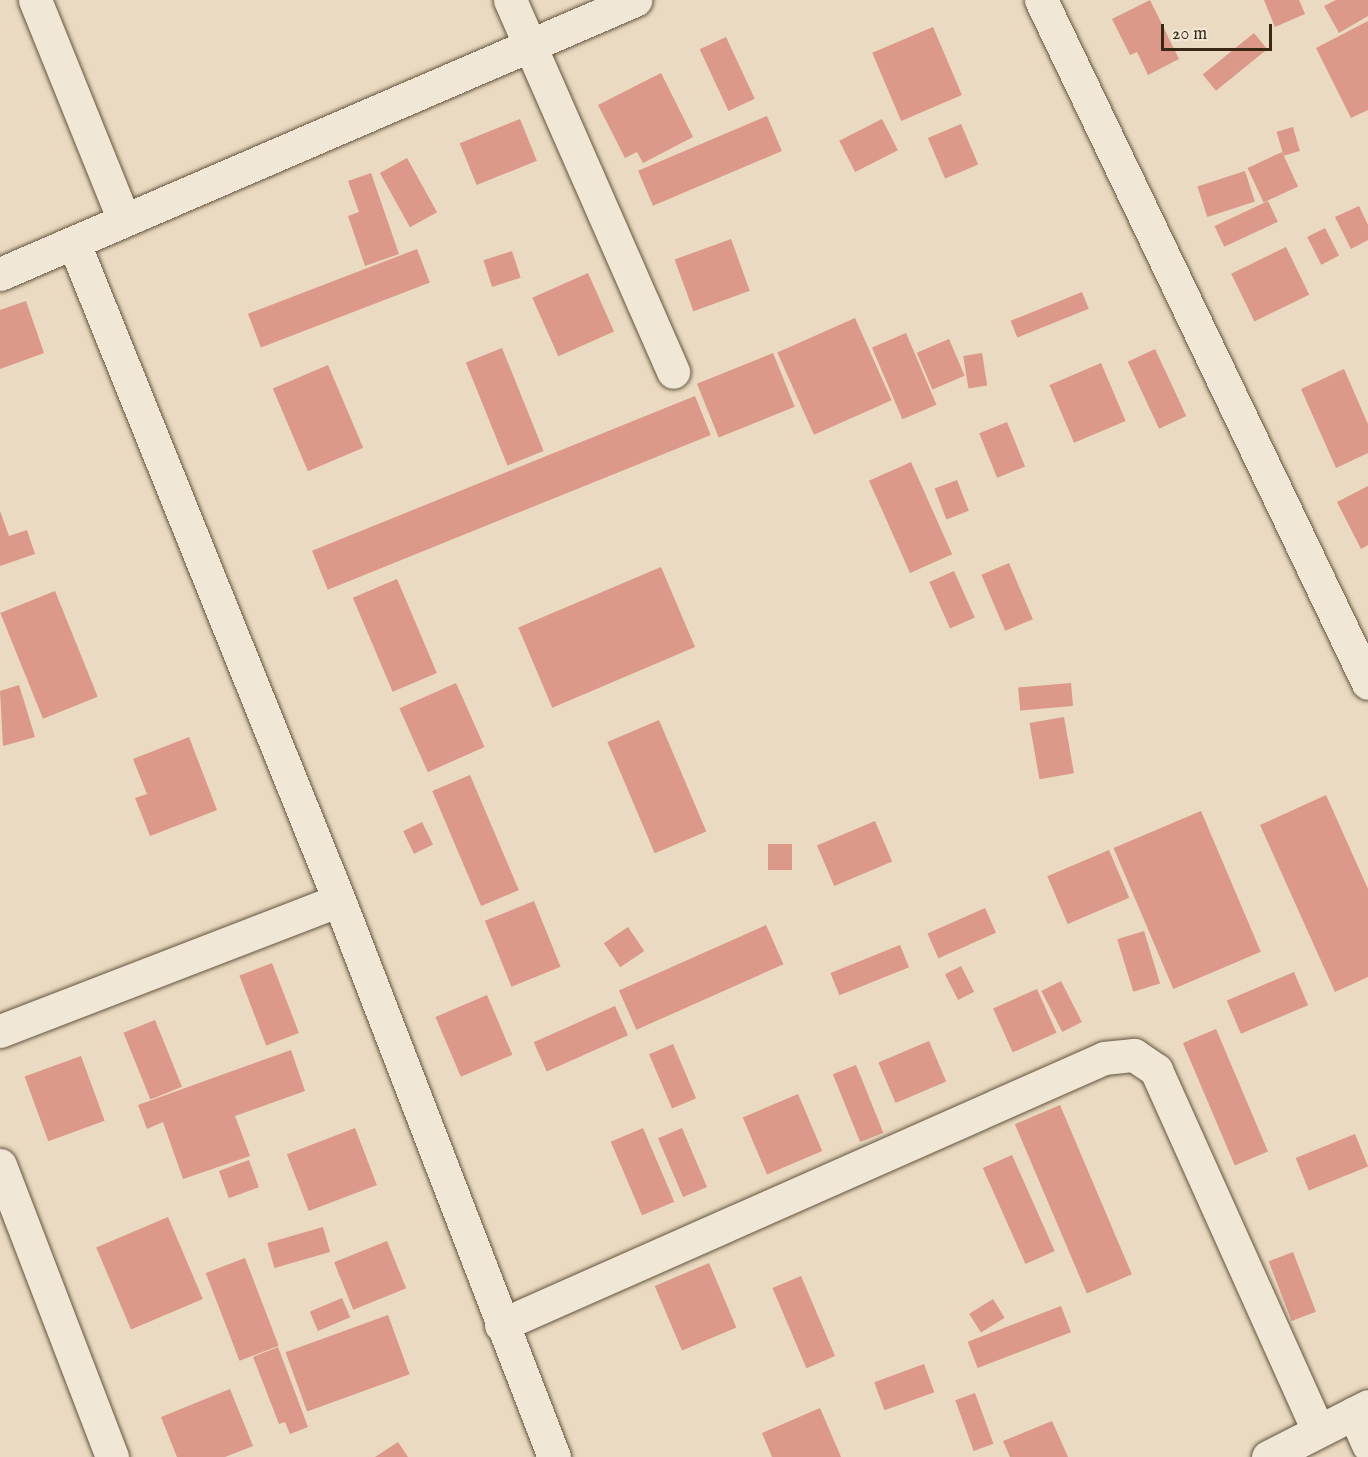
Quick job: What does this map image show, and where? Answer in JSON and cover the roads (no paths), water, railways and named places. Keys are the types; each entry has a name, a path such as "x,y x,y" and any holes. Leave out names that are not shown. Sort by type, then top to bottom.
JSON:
{"street":[{"path":"35,0 124,220"},
{"path":"510,0 530,41 673,372"},
{"path":"0,274 75,246 124,220 530,41 635,0"},
{"path":"1041,0 1368,683"},
{"path":"75,246 339,900 501,1325 554,1457"},
{"path":"0,1031 339,900"},
{"path":"501,1325 1104,1058 1134,1055 1156,1070 1318,1430"},
{"path":"0,1165 112,1457"},
{"path":"1268,1457 1361,1410 1368,1445"}]}
